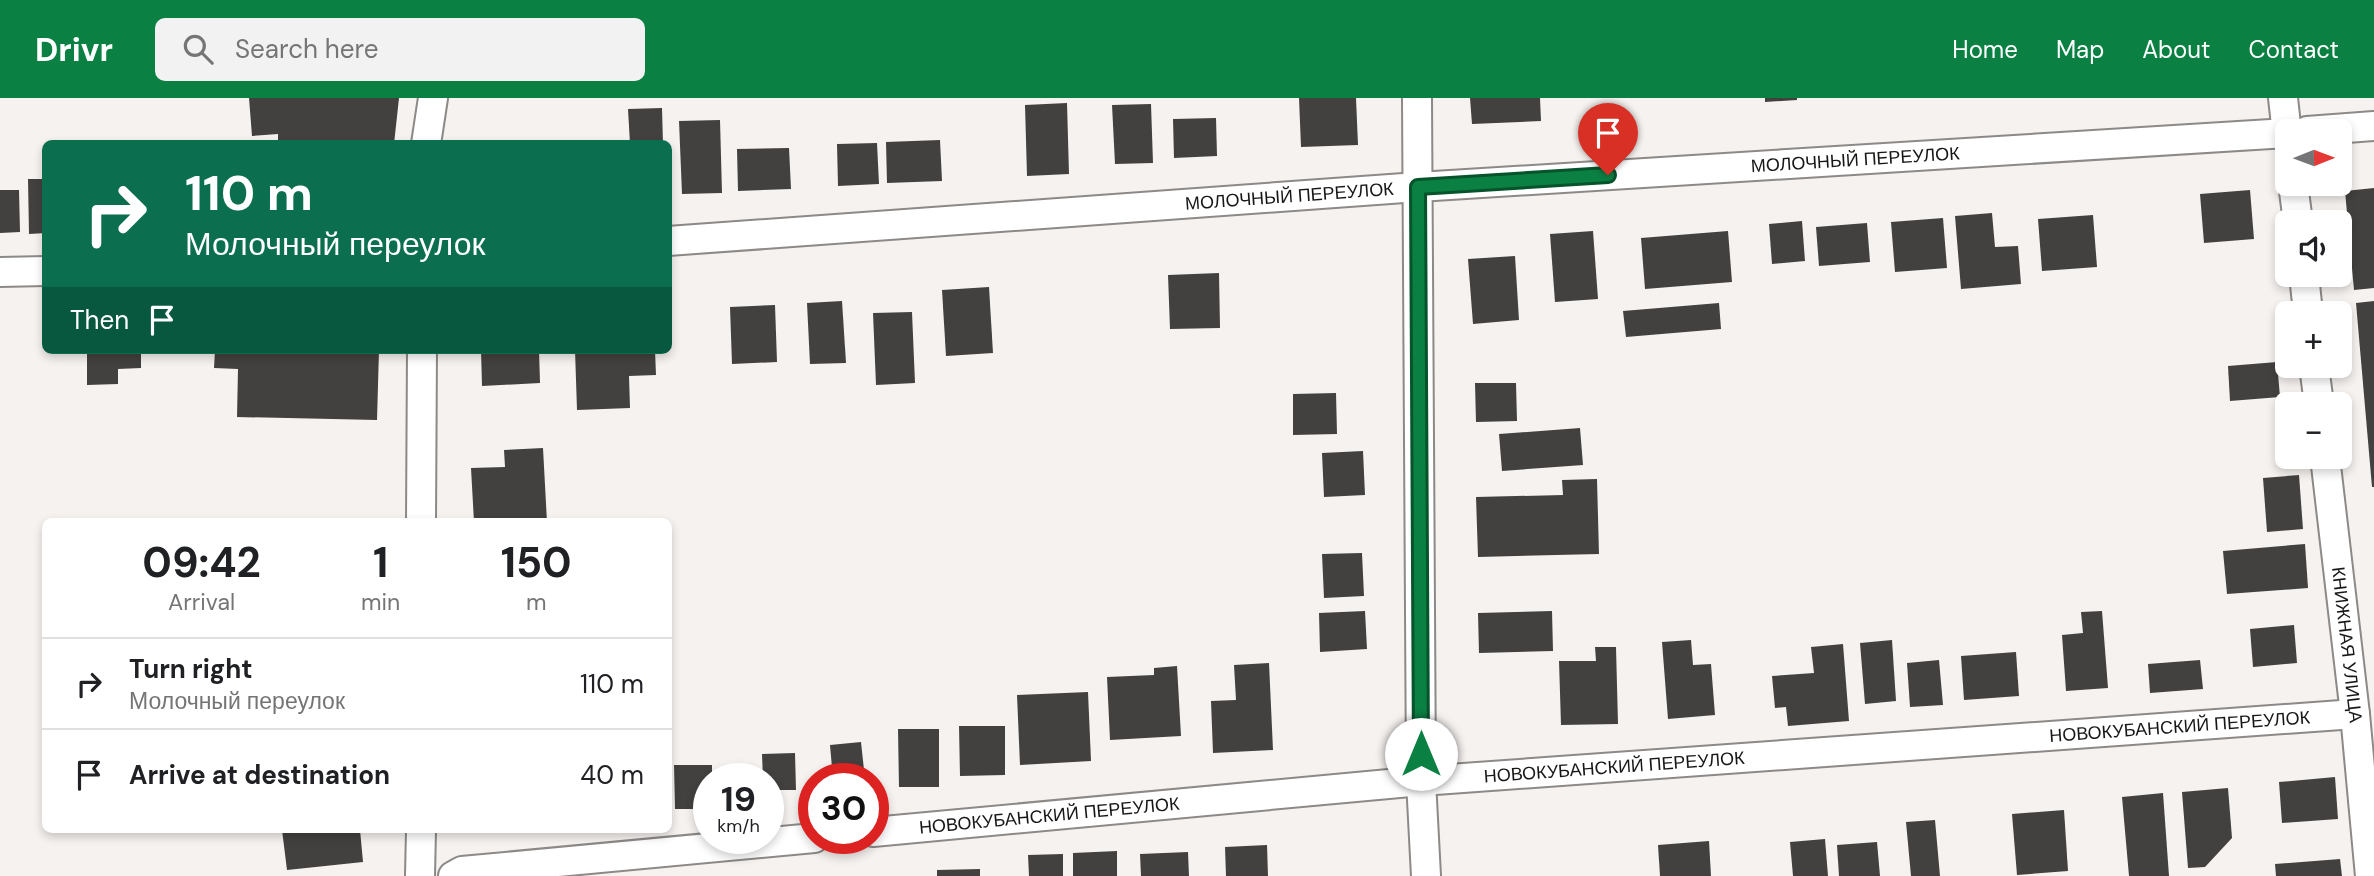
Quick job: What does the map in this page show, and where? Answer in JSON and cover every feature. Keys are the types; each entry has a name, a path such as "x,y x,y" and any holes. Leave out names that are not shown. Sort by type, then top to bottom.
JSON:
{"street":[{"path":"427,140 433,98"},
{"path":"1417,98 1421,781 1426,876"},
{"path":"2283,98 2285,119"},
{"path":"2352,128 2374,126"},
{"name":"МОЛОЧНЫЙ ПЕРЕУЛОК","path":"672,241 1418,187 2275,134"},
{"path":"0,272 42,271"},
{"path":"421,518 422,354"},
{"name":"КНИЖНАЯ УЛИЦА","path":"2326,469 2355,714 2370,876"},
{"name":"НОВОКУБАНСКИЙ ПЕРЕУЛОК","path":"889,831 1421,781 2355,714"},
{"path":"420,876 421,833"},
{"path":"453,876 462,871 798,840"}],"building":[{"path":"249,98 399,98 394,140 278,140 278,134 252,136"},
{"path":"1299,98 1356,98 1358,145 1301,147"},
{"path":"1470,98 1540,98 1541,121 1472,124"},
{"path":"1765,98 1797,98 1797,100 1765,102"},
{"path":"1067,103 1069,174 1027,176 1025,105"},
{"path":"1151,104 1153,163 1115,164 1112,105"},
{"path":"662,108 663,140 630,140 628,109"},
{"path":"1216,118 1217,156 1174,158 1173,119"},
{"path":"720,120 722,193 682,194 679,121"},
{"path":"940,140 942,181 887,183 886,142"},
{"path":"877,143 879,184 838,186 837,144"},
{"path":"789,148 791,189 738,191 737,149"},
{"path":"28,179 42,179 42,233 29,234"},
{"path":"2374,188 2374,288 2354,290 2352,210 2347,210 2345,196 2352,196 2352,190"},
{"path":"0,190 19,190 20,232 0,233"},
{"path":"2250,190 2254,239 2204,243 2200,194"},
{"path":"1992,213 1995,247 2018,246 2021,284 1961,289 1955,216"},
{"path":"2093,215 2097,267 2042,271 2038,219"},
{"path":"1943,218 1947,268 1895,272 1891,222"},
{"path":"1802,221 1805,261 1772,264 1769,224"},
{"path":"1867,223 1870,262 1819,266 1816,227"},
{"path":"1593,231 1598,299 1555,302 1550,234"},
{"path":"1728,231 1732,282 1645,289 1641,238"},
{"path":"1515,256 1519,320 1473,324 1468,259"},
{"path":"1219,273 1220,328 1170,329 1168,275"},
{"path":"989,287 993,353 946,356 942,290"},
{"path":"842,301 846,363 810,364 807,303"},
{"path":"2374,301 2374,487 2372,487 2356,303"},
{"path":"1719,303 1721,329 1626,337 1623,311"},
{"path":"775,305 777,362 732,364 730,307"},
{"path":"912,312 915,383 876,385 873,313"},
{"path":"87,354 141,354 141,368 118,369 118,384 87,385"},
{"path":"215,354 379,354 377,420 237,417 238,369 214,368"},
{"path":"481,354 539,354 540,383 482,386"},
{"path":"575,354 655,354 656,375 629,376 630,408 577,410"},
{"path":"2275,362 2275,378 2278,378 2280,392 2275,392 2275,397 2230,401 2228,366"},
{"path":"1475,383 1516,383 1517,421 1476,422"},
{"path":"1336,393 1337,434 1293,435 1293,394"},
{"path":"1580,428 1583,465 1502,471 1499,434"},
{"path":"543,448 547,518 474,518 471,468 505,467 504,450"},
{"path":"1363,451 1365,495 1324,497 1322,453"},
{"path":"2299,475 2303,529 2267,532 2263,478"},
{"path":"1597,479 1599,554 1478,557 1476,497 1563,495 1562,480"},
{"path":"2305,544 2308,588 2227,594 2223,551"},
{"path":"1362,553 1364,596 1324,598 1322,554"},
{"path":"1365,611 1367,649 1320,652 1319,613"},
{"path":"1552,611 1553,651 1479,653 1478,613"},
{"path":"2102,611 2108,688 2066,691 2062,635 2083,633 2081,612"},
{"path":"2294,625 2297,663 2253,667 2250,629"},
{"path":"1691,640 1693,665 1711,664 1715,715 1668,719 1662,642"},
{"path":"1892,640 1896,701 1865,704 1860,643"},
{"path":"1843,644 1849,721 1788,726 1786,707 1775,708 1772,676 1814,673 1811,647"},
{"path":"1595,647 1616,647 1618,724 1561,725 1559,661 1596,661"},
{"path":"2016,652 2019,696 1964,700 1961,656"},
{"path":"1939,660 1943,705 1910,707 1907,663"},
{"path":"2200,660 2203,689 2150,693 2148,664"},
{"path":"1269,663 1273,750 1213,753 1211,701 1236,700 1234,665"},
{"path":"1177,666 1181,736 1110,740 1107,677 1154,675 1154,668"},
{"path":"1088,692 1091,761 1020,765 1017,695"},
{"path":"959,726 1005,726 1005,775 960,776"},
{"path":"898,729 939,729 939,787 899,787"},
{"path":"861,742 863,763 832,763 830,745"},
{"path":"795,753 796,790 784,790 784,763 762,763 762,754"},
{"path":"674,765 693,765 693,809 675,809"},
{"path":"2335,777 2338,819 2282,823 2279,782"},
{"path":"2228,788 2232,838 2205,867 2188,868 2182,792"},
{"path":"2163,793 2169,876 2129,876 2122,797"},
{"path":"2064,810 2068,871 2017,875 2012,814"},
{"path":"1935,820 1940,876 1911,876 1906,822"},
{"path":"282,833 360,833 363,862 287,870"},
{"path":"1825,839 1828,876 1793,876 1790,842"},
{"path":"1709,841 1711,876 1660,876 1658,845"},
{"path":"1877,842 1880,876 1839,876 1837,845"},
{"path":"1267,845 1268,876 1226,876 1225,847"},
{"path":"1117,851 1117,876 1073,876 1073,853"},
{"path":"1188,852 1189,876 1141,876 1140,854"},
{"path":"1063,854 1063,876 1029,876 1028,855"},
{"path":"2340,859 2342,876 2276,876 2275,864"},
{"path":"980,869 980,876 937,876 937,870"}],"route":[{"path":"1421,754 1418,187 1608,175"}]}
